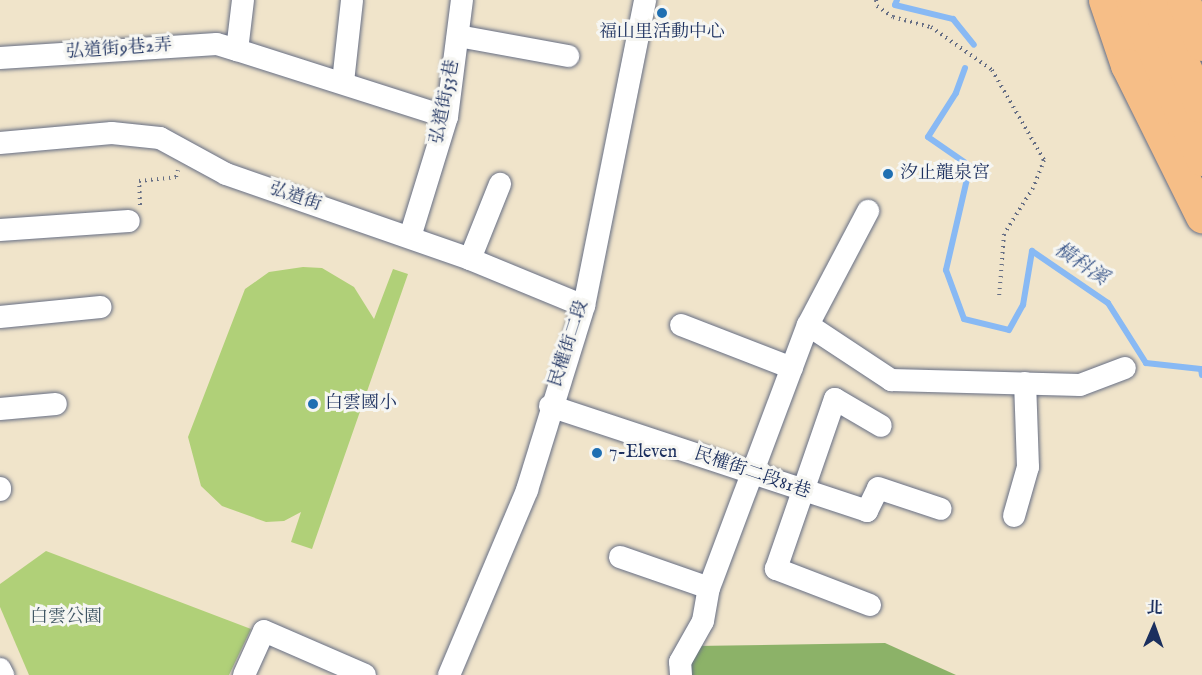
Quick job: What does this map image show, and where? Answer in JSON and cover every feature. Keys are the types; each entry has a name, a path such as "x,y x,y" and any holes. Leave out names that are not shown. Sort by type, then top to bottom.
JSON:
{"highway":[{"path":"1105,0 1127,64 1202,216"},
{"path":"1131,0 1202,159"},
{"path":"1156,0 1202,108"},
{"path":"1183,0 1202,44"}],"street":[{"path":"237,50 243,0"},
{"path":"343,82 352,0"},
{"name":"弘道街53巷","path":"410,237 447,117 462,0"},
{"name":"民權街二段","path":"451,674 527,490 550,406 584,306 645,0"},
{"path":"458,36 568,56"},
{"name":"弘道街9巷2弄","path":"0,58 217,44 343,82 447,117"},
{"name":"弘道街","path":"0,143 112,133 160,138 226,174 470,259 584,306"},
{"path":"470,259 500,184"},
{"path":"681,675 680,662 703,621 709,588 808,325 868,211"},
{"path":"0,230 129,221"},
{"path":"0,317 101,307"},
{"path":"681,325 792,368"},
{"path":"808,325 891,380 1080,385 1125,368"},
{"path":"1014,516 1028,467 1025,383"},
{"path":"870,606 776,569 801,491 835,399 881,426"},
{"path":"0,409 56,404"},
{"name":"民權街二段81巷","path":"550,406 867,511 878,488 941,508"},
{"path":"620,558 709,588"},
{"path":"244,675 264,631 365,675"},
{"path":"0,669 3,675"}],"path":[{"path":"876,0 877,6 893,17 931,27 992,70 1044,160 1033,188 1004,234 999,298"},
{"path":"129,221 140,218 139,181 176,177 186,152"}],"green space":[{"path":"303,267 322,268 354,287 374,319 393,269 408,274 312,549 291,542 301,512 284,521 266,522 222,506 201,486 188,437 245,289 269,272"},
{"name":"白雲公園","path":"46,551 251,629 229,675 29,675 0,607 0,584"},
{"path":"885,643 956,675 684,675 695,646"}],"waterway":[{"name":"橫科溪","path":"897,0 895,5 953,19 974,45"},
{"name":"橫科溪","path":"965,68 956,93 928,137 970,166 946,270 964,319 1009,330 1023,305 1032,251 1108,303 1146,363 1201,369 1202,375"}],"place":[{"name":"福山里活動中心","path":"662,13"},
{"name":"汐止龍泉宮","path":"888,174"},
{"name":"白雲國小","path":"313,404"},
{"name":"7-Eleven","path":"597,453"}]}
